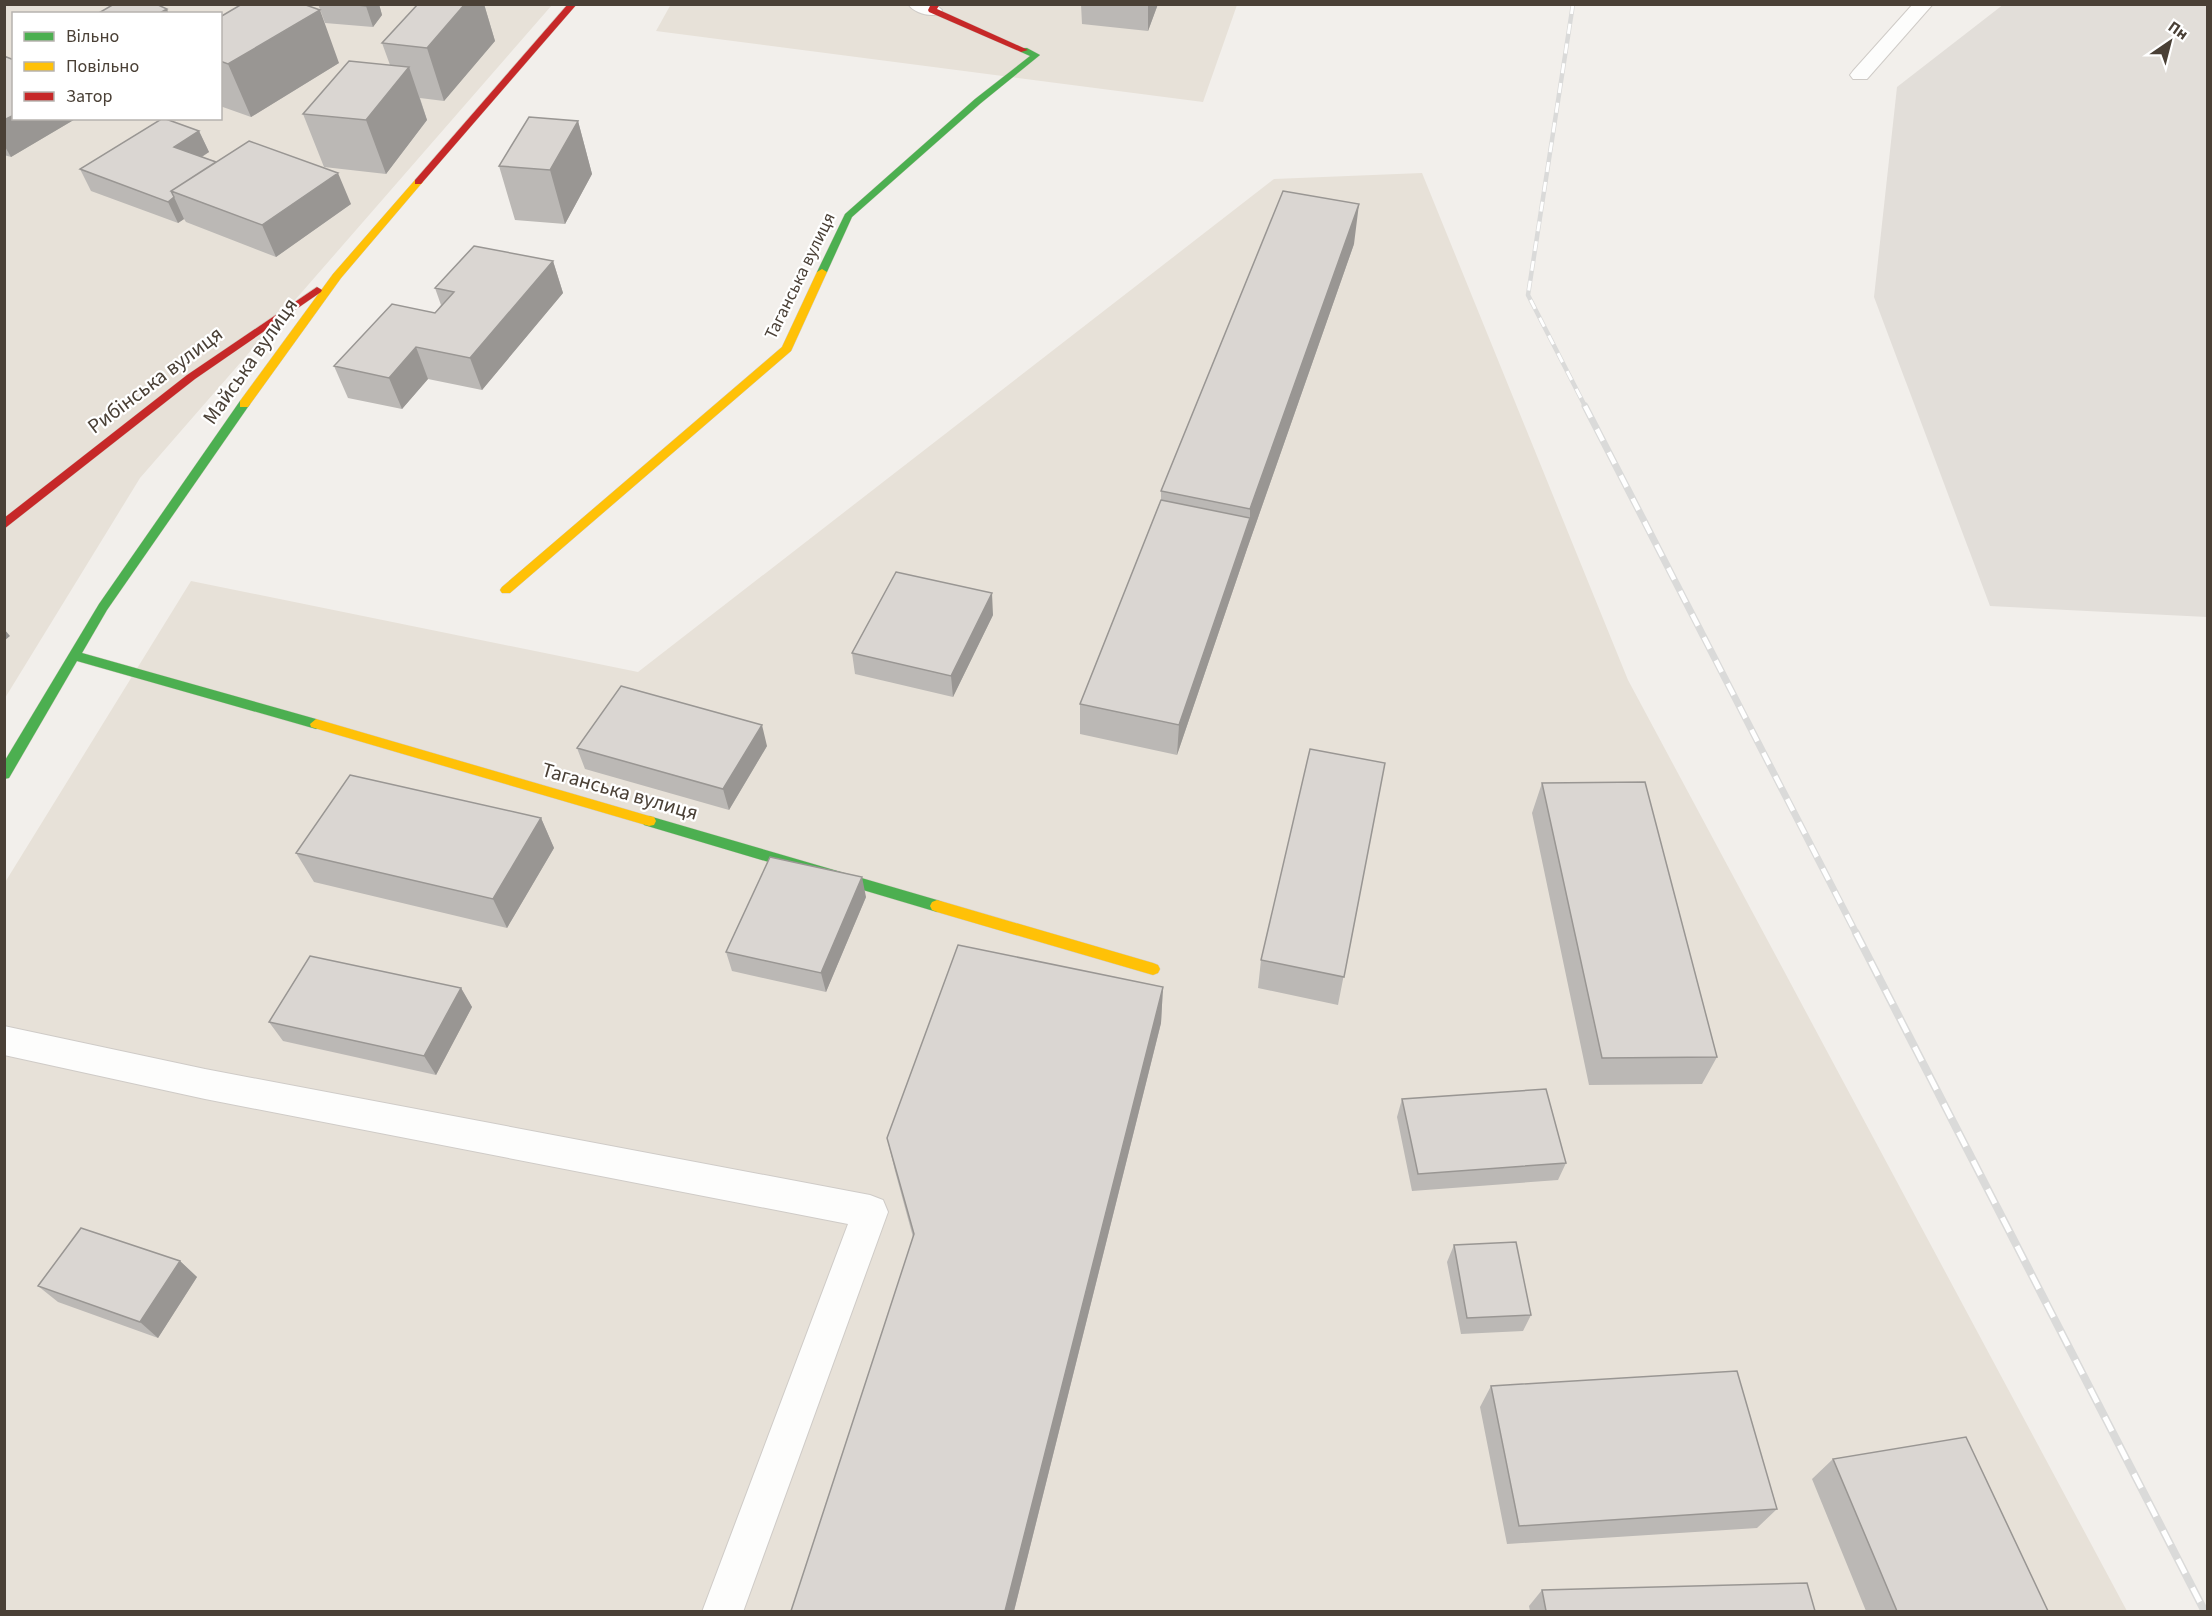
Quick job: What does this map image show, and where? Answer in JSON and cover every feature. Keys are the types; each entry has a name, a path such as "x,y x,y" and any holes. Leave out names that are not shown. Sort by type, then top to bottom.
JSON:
{"street":[{"name":"Майська вулиця","path":"4,774 104,607 259,382 336,276 573,4"},
{"name":"Таганська вулиця","path":"506,590 787,349 848,216 978,101 1036,54 928,6"},
{"name":"Рибінська вулиця","path":"4,525 191,377 336,276"},
{"name":"Таганська вулиця","path":"75,656 392,746 1153,969"}],"lane":[{"path":"1860,75 1924,4"},
{"path":"4,1040 205,1084 870,1212 722,1611"}],"shaded area":[{"path":"671,4 1237,5 1203,102 656,31"},
{"path":"2004,4 2207,5 2207,617 1990,606 1874,297 1897,87"},
{"path":"5,5 552,5 140,478 5,698"},
{"path":"1422,173 1628,680 2127,1611 5,1611 4,884 191,581 638,672 1274,179"}],"building":[{"path":"114,4 156,4 167,9 162,12 100,12"},
{"path":"242,4 303,4 320,10 228,64 222,62 222,16"},
{"path":"418,4 465,4 427,48 382,43"},
{"path":"4,56 12,59 12,116 4,120"},
{"path":"349,61 409,67 366,120 303,114"},
{"path":"529,117 578,121 550,170 499,166"},
{"path":"160,120 169,120 199,131 174,147 216,162 171,191 174,197 168,202 80,169"},
{"path":"249,141 338,173 262,225 171,191"},
{"path":"1283,191 1359,204 1250,509 1161,491"},
{"path":"474,246 553,261 470,358 416,347 389,378 334,366 392,304 435,313 454,292 435,288"},
{"path":"1161,500 1250,518 1179,725 1080,704"},
{"path":"896,572 992,593 951,676 852,653"},
{"path":"621,686 762,725 723,789 577,748"},
{"path":"1310,749 1385,763 1344,977 1261,960"},
{"path":"350,775 541,818 493,899 296,853"},
{"path":"1645,782 1717,1057 1602,1058 1542,783"},
{"path":"770,857 862,877 821,973 726,952"},
{"path":"958,945 1163,987 1005,1611 791,1611 914,1234 887,1138"},
{"path":"310,956 461,988 424,1056 269,1022"},
{"path":"1546,1089 1566,1163 1418,1174 1402,1099"},
{"path":"81,1228 180,1261 140,1322 38,1286"},
{"path":"1516,1242 1531,1315 1467,1318 1454,1245"},
{"path":"1737,1371 1777,1509 1519,1526 1491,1386"},
{"path":"1966,1437 2048,1611 1897,1611 1833,1459"},
{"path":"1807,1583 1815,1611 1546,1611 1542,1590"}],"railway":[{"path":"1573,4 1528,295 1586,408"},
{"path":"1585,406 1857,935"},
{"path":"1856,933 2205,1612"}],"traffic: fast":[{"path":"822,272 848,216 978,101 1036,55 1024,50"},
{"path":"4,774 103,607 244,404"},
{"path":"75,656 316,724"},
{"path":"649,821 937,906"}],"traffic: slow":[{"path":"244,404 337,276 418,182"},
{"path":"506,590 787,349 822,272"},
{"path":"316,724 649,821"},
{"path":"937,906 1153,969"}],"traffic: jam":[{"path":"418,182 573,4"},
{"path":"936,4 932,10 1024,50"},
{"path":"4,525 191,377 317,290"}]}
